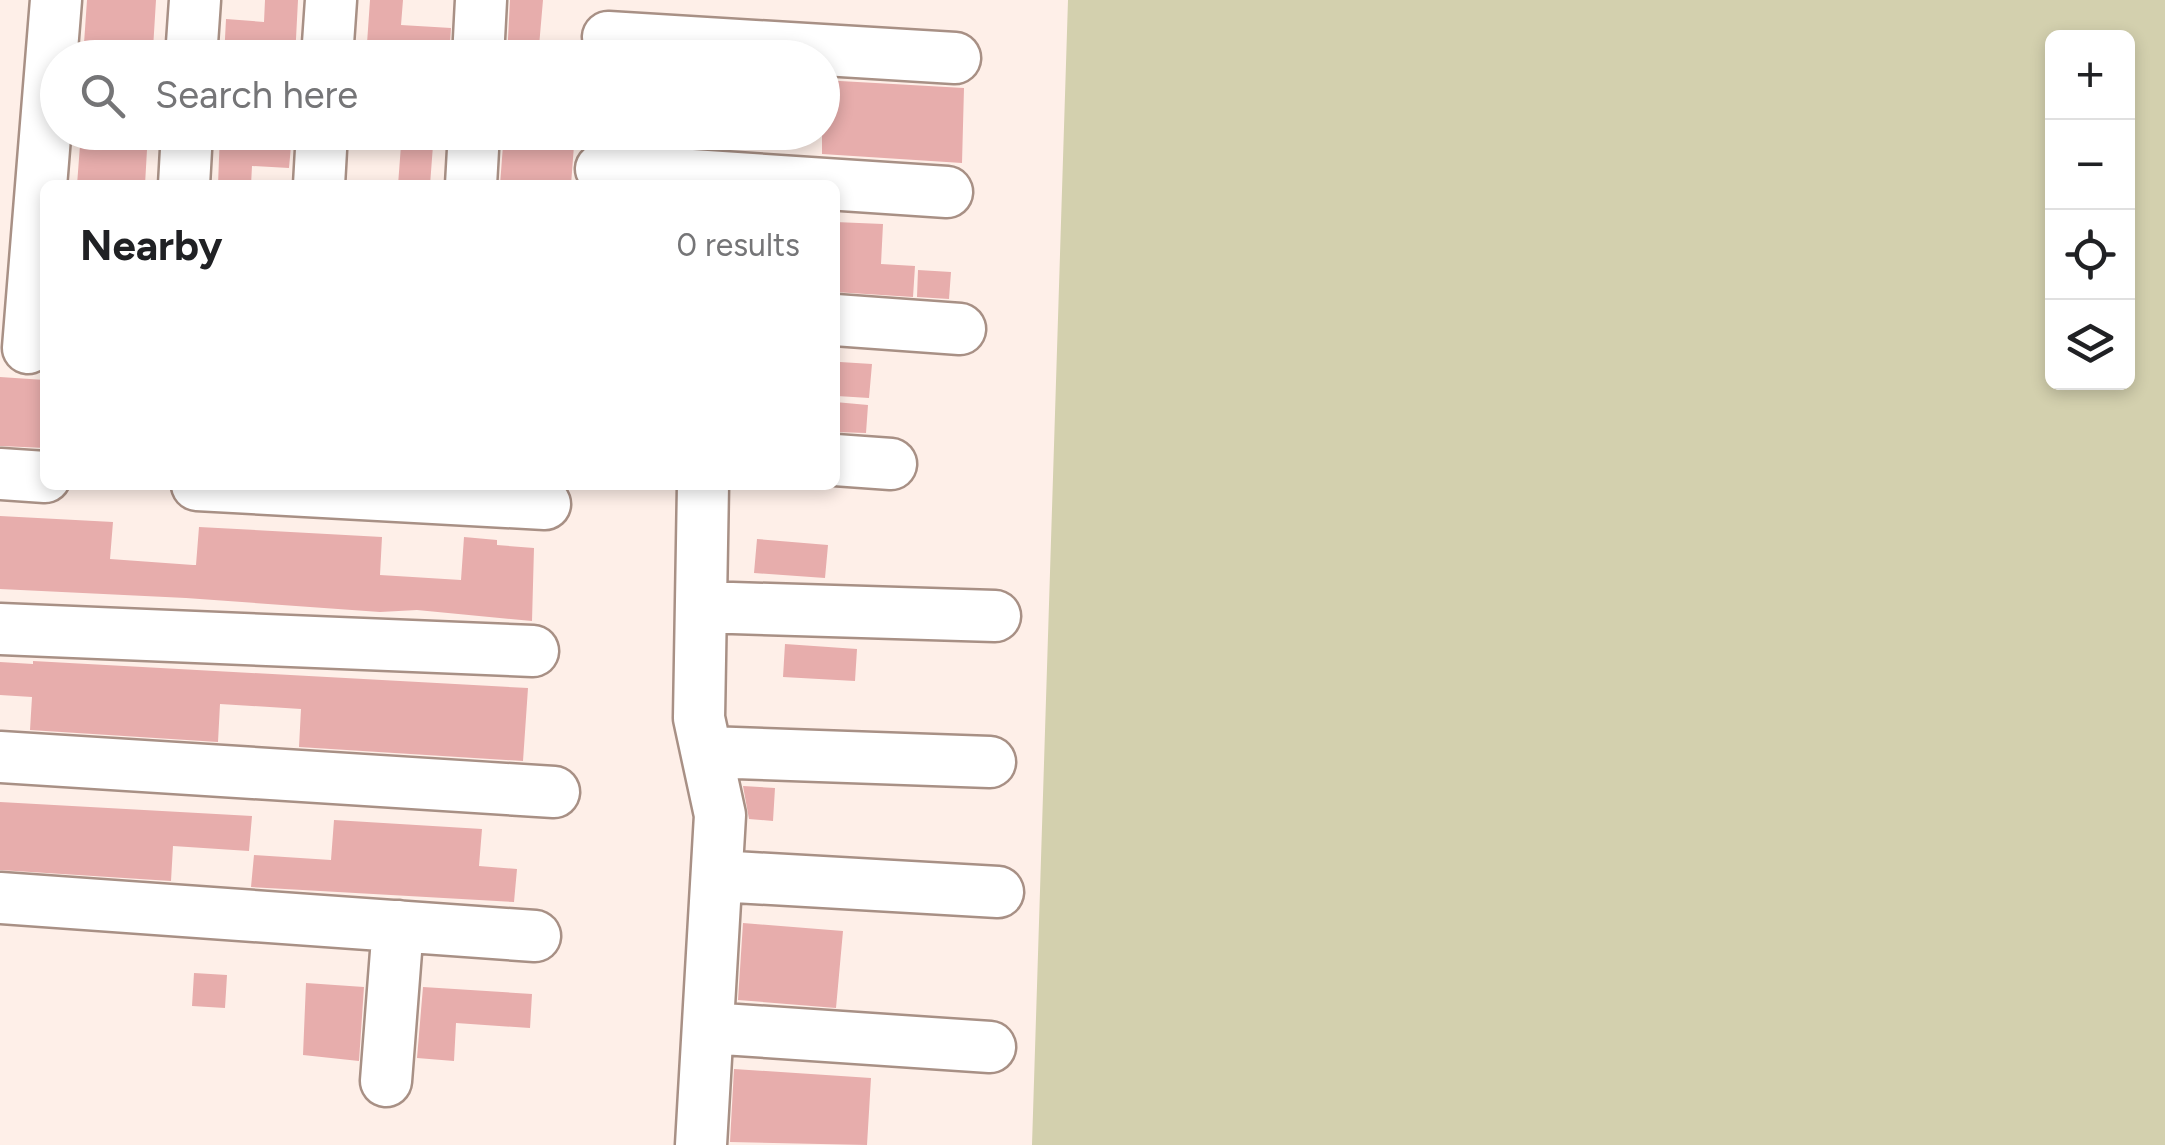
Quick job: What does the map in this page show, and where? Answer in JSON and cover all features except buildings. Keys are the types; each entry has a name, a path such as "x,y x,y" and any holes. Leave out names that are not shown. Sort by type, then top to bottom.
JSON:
{"street":[{"path":"49,40 56,0"},
{"path":"192,40 195,0"},
{"path":"328,40 331,0"},
{"path":"479,40 481,0"},
{"path":"609,32 715,40"},
{"path":"840,49 955,58"},
{"path":"24,348 20,198 40,88"},
{"path":"184,180 186,150"},
{"path":"319,180 321,150"},
{"path":"471,180 473,150"},
{"path":"601,162 809,180"},
{"path":"840,183 947,192"},
{"path":"840,320 960,329"},
{"path":"840,460 891,464"},
{"path":"0,474 40,477"},
{"path":"288,490 544,504"},
{"path":"701,1145 720,814 699,718 703,490"},
{"path":"701,608 995,616"},
{"path":"0,629 533,651"},
{"path":"707,752 990,762"},
{"path":"0,757 554,792"},
{"path":"717,876 998,892"},
{"path":"0,898 535,936"},
{"path":"386,1081 398,926"},
{"path":"708,1028 990,1047"}],"shaded area":[{"path":"1068,0 2165,0 2165,1145 1032,1145"}]}
